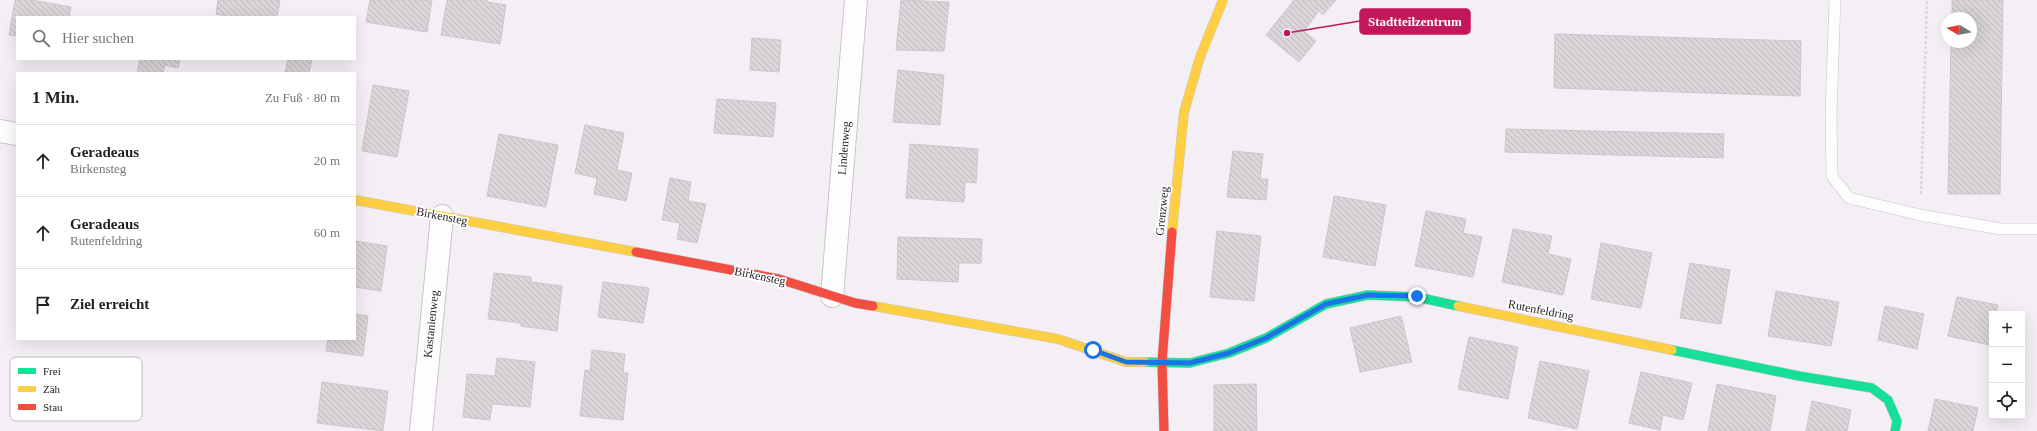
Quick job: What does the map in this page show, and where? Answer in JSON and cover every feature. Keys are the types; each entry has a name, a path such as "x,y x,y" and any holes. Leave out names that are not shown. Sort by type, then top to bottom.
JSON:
{"street":[{"name":"Lindenweg","path":"832,296 856,0"},
{"name":"Grenzweg","path":"1164,431 1162,362 1167,279 1184,112 1200,57 1223,0"},
{"path":"0,131 16,134"},
{"name":"Birkensteg","path":"356,200 779,279 855,303 1058,339 1126,362 1162,362"},
{"name":"Kastanienweg","path":"420,431 442,216"},
{"name":"Rutenfeldring","path":"1162,362 1190,363 1229,353 1266,338 1326,304 1368,295 1417,296 1799,376 1872,388 1888,400 1898,421 1895,431"}],"lane":[{"path":"1835,0 1831,113 1832,176 1850,198 1920,215 2000,229 2037,229"}],"path":[{"path":"1920,215 1927,0"}],"building":[{"path":"15,0 31,0 71,7 69,16 16,16 16,36 9,35"},
{"path":"218,0 280,0 277,16 228,16 216,14"},
{"path":"370,0 432,0 427,32 366,22"},
{"path":"447,0 487,0 487,2 506,5 500,44 441,35"},
{"path":"901,0 949,2 944,51 896,50"},
{"path":"1294,0 1336,0 1323,15 1319,11 1304,31 1316,41 1299,62 1266,35"},
{"path":"1952,0 2003,0 2000,194 1948,194 1951,48 1977,48 1977,12 1952,12"},
{"path":"1555,34 1801,41 1800,96 1554,88"},
{"path":"752,38 781,40 779,72 750,70"},
{"path":"140,60 180,60 178,68 165,65 163,72 137,72"},
{"path":"288,60 312,60 309,72 285,72"},
{"path":"898,70 944,75 940,125 893,122"},
{"path":"373,85 409,91 397,157 362,151"},
{"path":"717,99 776,103 773,137 714,133"},
{"path":"585,125 624,133 617,170 632,173 626,201 594,194 597,178 575,173"},
{"path":"1506,129 1724,134 1723,158 1505,152"},
{"path":"499,134 558,145 546,207 487,196"},
{"path":"910,144 978,149 976,183 965,182 964,202 906,198"},
{"path":"1233,151 1263,154 1260,179 1268,179 1266,200 1227,197"},
{"path":"670,178 691,182 688,201 706,204 697,243 677,239 680,223 662,220"},
{"path":"1334,196 1386,205 1375,266 1323,257"},
{"path":"1426,211 1466,219 1463,233 1482,237 1473,277 1415,266"},
{"path":"1513,229 1552,236 1548,254 1571,259 1563,295 1502,282"},
{"path":"1217,231 1261,236 1254,301 1210,297"},
{"path":"898,237 982,239 981,263 959,263 958,282 897,279"},
{"path":"356,241 387,246 381,291 356,287"},
{"path":"1601,243 1652,253 1641,308 1591,299"},
{"path":"1690,263 1730,270 1721,324 1680,318"},
{"path":"494,273 531,277 531,282 562,286 557,331 521,326 521,323 488,319"},
{"path":"603,282 649,288 643,323 598,317"},
{"path":"1776,291 1839,302 1831,346 1768,336"},
{"path":"1957,297 1998,305 1997,311 1989,311 1989,345 1948,336"},
{"path":"1885,306 1924,314 1917,349 1878,340"},
{"path":"356,314 368,316 363,356 326,351 328,340 356,340"},
{"path":"1401,316 1412,362 1360,372 1350,328"},
{"path":"1469,337 1518,347 1508,399 1458,389"},
{"path":"592,350 625,354 623,373 628,373 623,420 580,416 585,370 590,371"},
{"path":"497,358 535,362 530,407 492,404 490,420 463,417 467,374 495,376"},
{"path":"1540,361 1589,371 1577,429 1528,418"},
{"path":"1641,372 1692,383 1683,420 1663,415 1660,430 1629,423"},
{"path":"322,382 388,391 383,431 317,423"},
{"path":"1256,384 1257,431 1214,431 1214,385"},
{"path":"1717,384 1776,396 1770,431 1708,431"},
{"path":"1935,399 1978,408 1973,431 1928,431"},
{"path":"1812,401 1851,410 1847,431 1806,431"}],"traffic: fast":[{"path":"1145,362 1190,363 1229,353 1266,338 1326,304 1368,295 1417,297 1458,306"},
{"path":"1672,350 1799,376 1872,388 1888,400 1897,421 1895,431"}],"traffic: slow":[{"path":"1172,232 1184,112 1200,57 1223,0"},
{"path":"356,200 636,252"},
{"path":"873,306 1058,339 1126,362 1145,362"},
{"path":"1458,306 1672,350"}],"traffic: jam":[{"path":"1164,431 1162,362 1172,232"},
{"path":"636,252 779,279 855,303 873,306"}],"place":[{"name":"Stadtteilzentrum","path":"1287,33"}],"route":[{"path":"1093,350 1126,362 1190,363 1229,353 1266,338 1326,304 1368,295 1417,296"}]}
